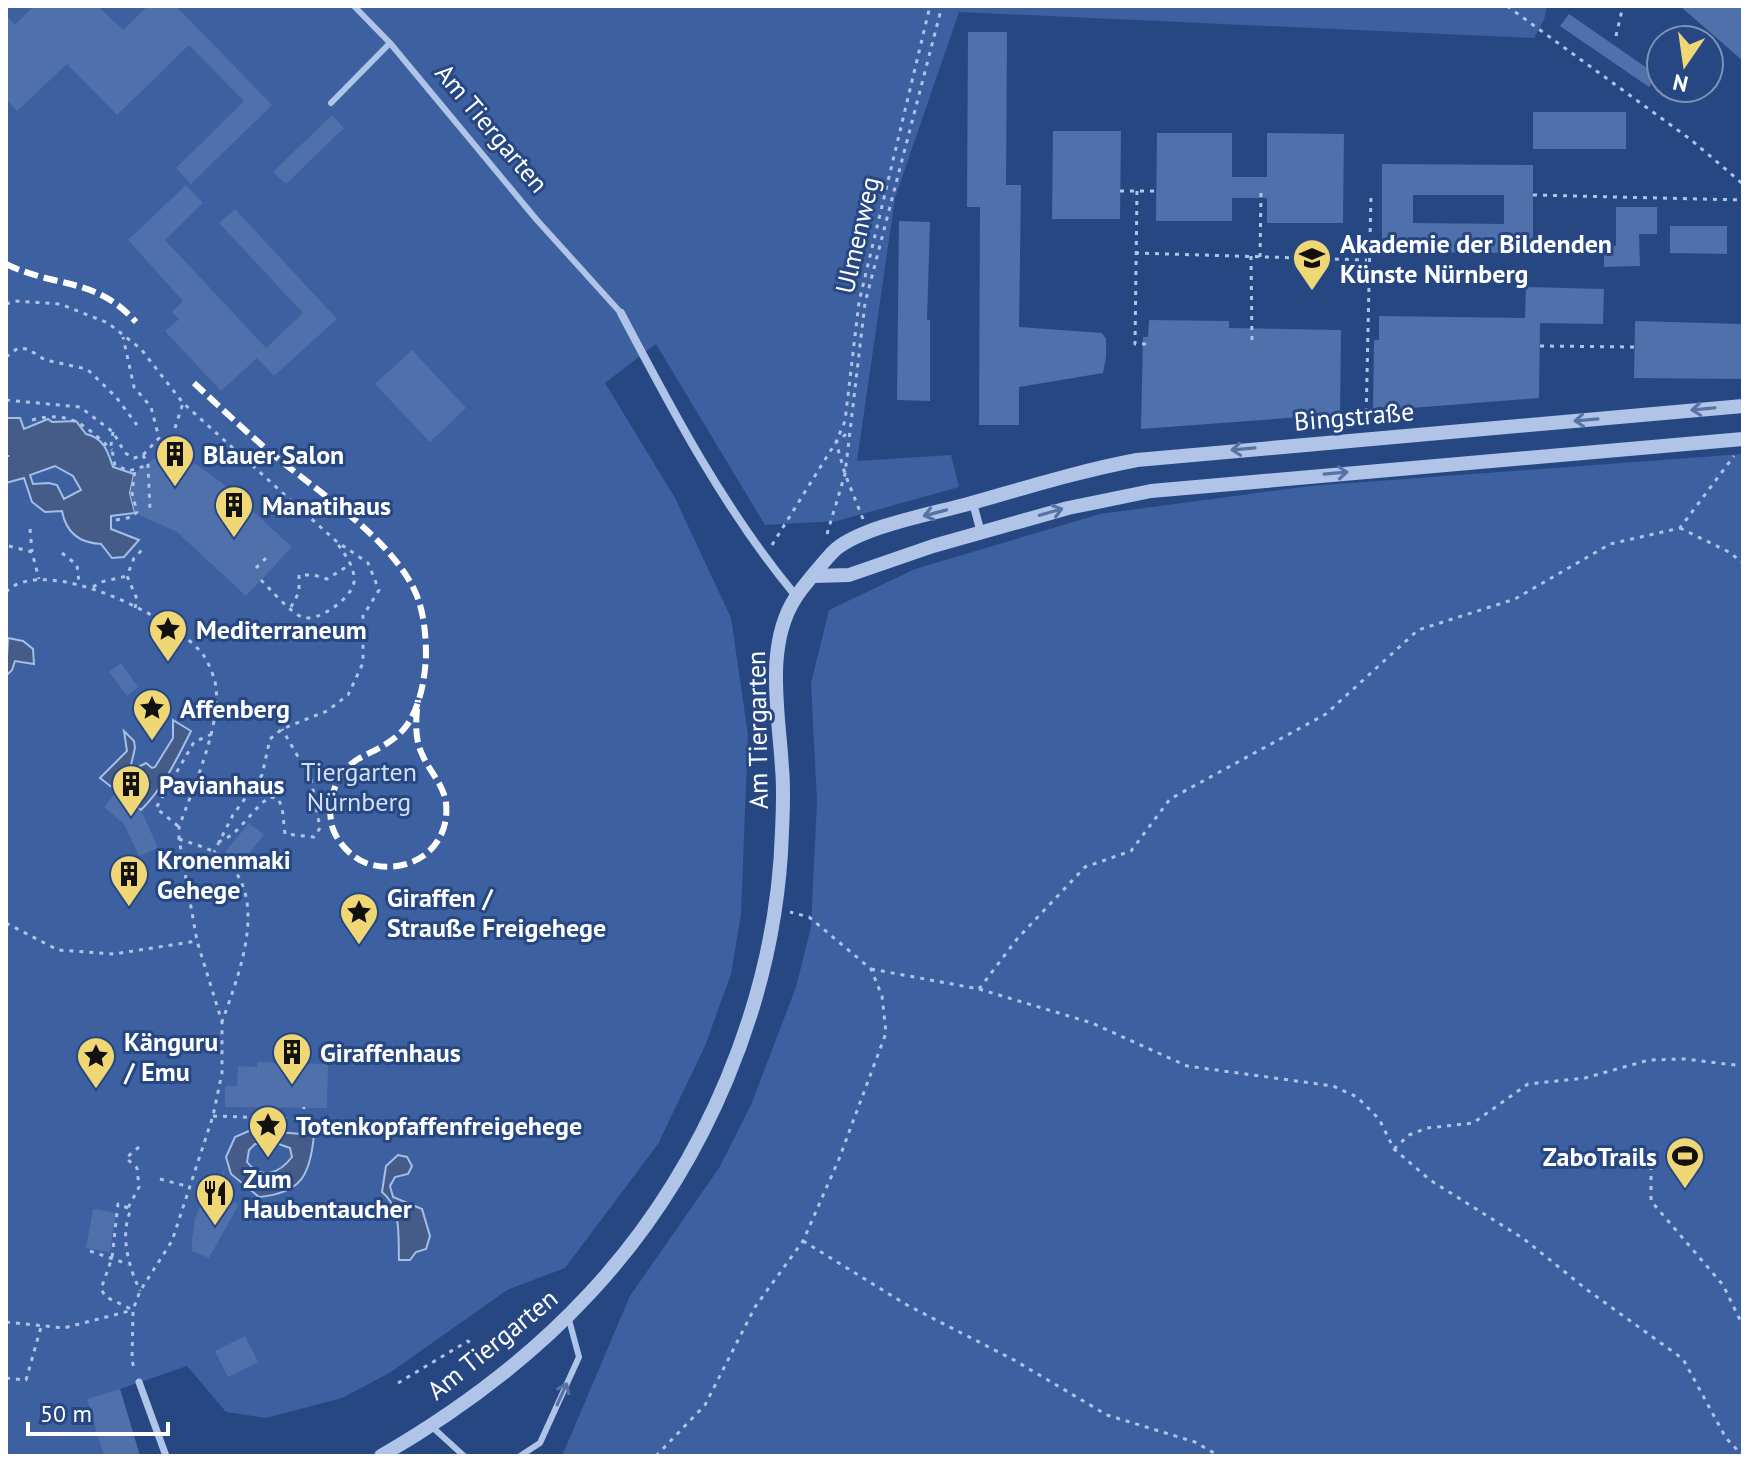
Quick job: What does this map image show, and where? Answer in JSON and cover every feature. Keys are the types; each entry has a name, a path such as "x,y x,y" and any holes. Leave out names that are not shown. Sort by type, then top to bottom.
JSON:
{"street":[{"name":"Am Tiergarten","path":"381,1456 430,1425 523,1357 607,1275 679,1173 708,1120 745,1029 766,953 781,859 783,803 778,653 782,629 796,596 764,558 673,412 621,313"},
{"name":"Bingstraße","path":"796,596 836,549 868,532 1048,480 1137,460 1743,406"},
{"path":"814,576 849,575 933,546 1099,500 1151,491 1743,439"},
{"path":"973,503 981,533"},
{"path":"139,1382 166,1456"}],"lane":[{"name":"Am Tiergarten","path":"354,6 390,43 536,219 621,313"},
{"path":"331,103 390,43"},
{"path":"520,1456 540,1443 579,1357 568,1315"},
{"path":"430,1425 464,1456"}],"path":[{"name":"Ulmenweg","path":"868,532 836,442 845,421 859,302 930,6"},
{"name":"Ulmenweg","path":"845,474 865,303 942,6"},
{"path":"1507,6 1690,139 1743,184"},
{"path":"1616,36 1623,6"},
{"path":"1120,191 1157,191"},
{"path":"1137,191 1135,344 1148,344"},
{"path":"1260,257 1261,193"},
{"path":"1365,439 1371,194"},
{"path":"1533,195 1743,200"},
{"path":"1135,253 1369,260"},
{"path":"1251,256 1252,344"},
{"path":"6,304 15,301 60,304 108,323 141,349 183,403 336,541 368,563 379,590 363,616 363,663 348,695 327,711 282,729 270,739 262,775 233,815 214,852"},
{"path":"6,400 80,407 113,432 125,453 134,458 143,455 159,438 151,407 134,387 123,337"},
{"path":"1540,346 1635,347"},
{"path":"6,357 18,348 28,349 45,360 87,369 116,397 137,425"},
{"path":"175,428 183,403"},
{"path":"43,404 47,416"},
{"path":"32,420 47,416 74,418 112,450"},
{"path":"89,430 96,419"},
{"path":"764,558 836,442 850,431"},
{"path":"113,432 115,465 129,471 148,465"},
{"path":"143,455 148,465 150,510"},
{"path":"1680,528 1734,456"},
{"path":"234,464 245,457"},
{"path":"116,520 132,517 137,512 132,493 135,470"},
{"path":"823,547 845,474"},
{"path":"979,989 1017,939 1085,867 1131,851 1170,799 1326,714 1418,630 1515,599 1610,544 1680,528 1729,552 1743,563"},
{"path":"30,529 39,579"},
{"path":"261,580 302,617 317,618 350,594 354,581 351,564 336,541"},
{"path":"9,546 32,552"},
{"path":"135,608 137,599 127,576 134,558 144,548"},
{"path":"62,553 77,565 79,583"},
{"path":"256,568 268,556"},
{"path":"291,607 299,592 299,575 327,579 351,564"},
{"path":"93,587 127,576"},
{"path":"6,592 11,586 39,579 93,587 183,636 204,656 215,681 212,734 179,827 179,839 197,941 222,1022 222,1073 213,1116 172,1241 140,1291 133,1310 132,1361 139,1382"},
{"path":"218,842 229,839 270,797 277,798 282,806 285,834 314,837 320,828 311,779 282,729"},
{"path":"179,827 156,808 194,742 212,734"},
{"path":"179,839 214,852 236,871 246,891 246,952 222,1022"},
{"path":"656,1456 705,1405 755,1307 803,1241 839,1159 886,1033 882,996 871,969 809,917 775,908"},
{"path":"6,923 58,950 114,954 197,941"},
{"path":"871,969 979,989 1092,1023 1187,1066 1333,1086 1357,1097 1379,1119 1394,1149 1430,1180 1524,1239 1586,1289 1683,1359 1726,1438 1743,1456"},
{"path":"1394,1149 1409,1135 1427,1128 1473,1123 1528,1084 1585,1078 1649,1060 1685,1059 1743,1066"},
{"path":"213,1116 303,1119 304,1107"},
{"path":"139,1147 126,1158 137,1168 139,1187 128,1208 130,1212 124,1227 128,1264 140,1291"},
{"path":"1651,1156 1651,1201 1723,1285 1743,1326"},
{"path":"160,1179 190,1187"},
{"path":"128,1208 118,1204 112,1258 101,1289 106,1297 133,1310"},
{"path":"803,1241 907,1305 1014,1360 1107,1415 1195,1442 1219,1456"},
{"path":"90,1251 128,1264"},
{"path":"6,1322 64,1328 133,1310"},
{"path":"6,1378 26,1380 41,1327"},
{"path":"398,1383 468,1341 482,1357"}],"green space":[{"name":"Tiergarten Nürnberg","path":"6,6 1547,6 1544,20 1534,38 959,12 895,198 857,461 951,455 959,487 837,521 765,525 656,344 605,383 675,498 731,618 748,735 741,914 731,974 705,1046 658,1144 565,1268 507,1290 391,1372 342,1398 266,1418 226,1412 187,1366 120,1389 140,1456 6,1456"},
{"path":"1743,454 1743,1456 562,1456 630,1296 719,1168 751,1105 796,987 811,927 817,801 811,683 829,610 915,569 1100,514 1310,486"}],"shaded area":[{"path":"6,418 20,418 24,429 48,419 52,422 76,421 86,434 101,442 113,467 134,474 130,493 135,513 111,516 111,529 139,540 124,557 112,558 101,544 80,539 70,531 62,511 45,512 32,502 24,478 6,483","holes":["55,466 73,476 81,490 64,499 57,485 33,484 30,475"]},
{"path":"8,638 23,641 33,649 34,664 15,661 6,676"},
{"path":"173,720 191,731 163,783 141,810 100,778 127,751 124,731 134,741 131,765 136,768 146,763 155,767 173,738"},
{"path":"251,1130 314,1135 306,1172 301,1180 285,1191 259,1197 231,1174 226,1157 235,1137","holes":["276,1143 290,1148 292,1157 276,1171 264,1173 247,1162 249,1150 255,1144"]},
{"path":"398,1155 407,1157 412,1166 408,1174 395,1177 390,1186 393,1197 422,1209 430,1236 426,1249 416,1252 410,1260 399,1260 396,1214 382,1192 386,1166"}],"building":[{"path":"34,6 98,6 123,30 148,6 176,6 272,105 191,184 176,168 244,101 189,45 117,115 67,64 17,111 6,99 6,15 15,25"},
{"path":"1680,6 1743,6 1743,61 1725,45 1725,24 1701,24"},
{"path":"1569,14 1645,67 1645,84 1560,26"},
{"path":"968,32 1007,32 1006,185 1021,185 1019,327 1102,333 1106,339 1103,373 1019,387 1019,425 979,425 980,207 967,207"},
{"path":"1533,112 1626,112 1626,149 1533,149"},
{"path":"332,115 344,128 286,184 273,172"},
{"path":"1053,131 1121,131 1120,219 1052,219"},
{"path":"1157,133 1232,133 1232,177 1267,177 1267,133 1344,134 1343,223 1267,223 1267,198 1232,198 1232,221 1156,221"},
{"path":"1382,164 1533,165 1533,253 1382,252","holes":["1413,195 1504,195 1504,224 1413,223"]},
{"path":"186,185 203,203 165,240 266,348 303,313 219,223 235,209 337,319 274,376 257,358 221,391 165,331 179,319 172,312 183,301 128,240"},
{"path":"1616,207 1657,207 1657,234 1639,234 1640,266 1604,267 1604,246 1616,246"},
{"path":"899,221 930,222 927,320 930,320 930,401 897,400"},
{"path":"1670,226 1727,226 1727,254 1670,253"},
{"path":"1526,287 1604,289 1603,324 1540,323 1539,398 1373,411 1374,340 1379,340 1379,316 1525,318"},
{"path":"1149,320 1229,321 1229,328 1341,330 1340,414 1141,429 1143,337 1148,337"},
{"path":"1635,321 1743,324 1743,379 1634,378"},
{"path":"412,350 466,408 430,442 375,384"},
{"path":"170,446 221,482 292,547 246,596 177,532 135,513 130,493 134,474"},
{"path":"121,663 138,687 127,696 109,672"},
{"name":"Pavianhaus","path":"117,791 142,812 158,848 139,856 124,824 104,807"},
{"path":"249,823 264,835 240,864 225,852"},
{"name":"Giraffenhaus","path":"257,1062 328,1064 327,1108 225,1107 225,1086 237,1086 238,1066 257,1067"},
{"path":"225,1169 220,1197 239,1204 209,1258 192,1251 195,1219 201,1204"},
{"path":"93,1209 116,1213 110,1252 86,1248"},
{"path":"245,1336 258,1362 228,1377 215,1351"},
{"path":"120,1389 140,1456 104,1456 87,1399"}],"railway":[{"path":"6,264 106,297 136,322"},
{"path":"194,383 270,452 373,536 406,575 417,596 424,625 426,656 423,683 415,709 407,725 396,736 343,772 331,800 335,834 351,854 366,863 381,866 411,863 434,846 446,820 442,790 419,748 416,728 418,700"}],"place":[{"name":"Akademie der Bildenden Künste Nürnberg","path":"1312,292"},
{"name":"Blauer Salon","path":"175,488"},
{"name":"Manatihaus","path":"234,539"},
{"name":"Mediterraneum","path":"168,663"},
{"name":"Affenberg","path":"152,742"},
{"name":"Pavianhaus","path":"131,818"},
{"name":"Kronenmaki Gehege","path":"129,908"},
{"name":"Giraffen / Strauße Freigehege","path":"359,946"},
{"name":"Giraffenhaus","path":"292,1086"},
{"name":"Känguru / Emu","path":"96,1090"},
{"name":"Totenkopfaffenfreigehege","path":"268,1159"},
{"name":"ZaboTrails","path":"1685,1190"},
{"name":"Zum Haubentaucher","path":"215,1227"}]}
